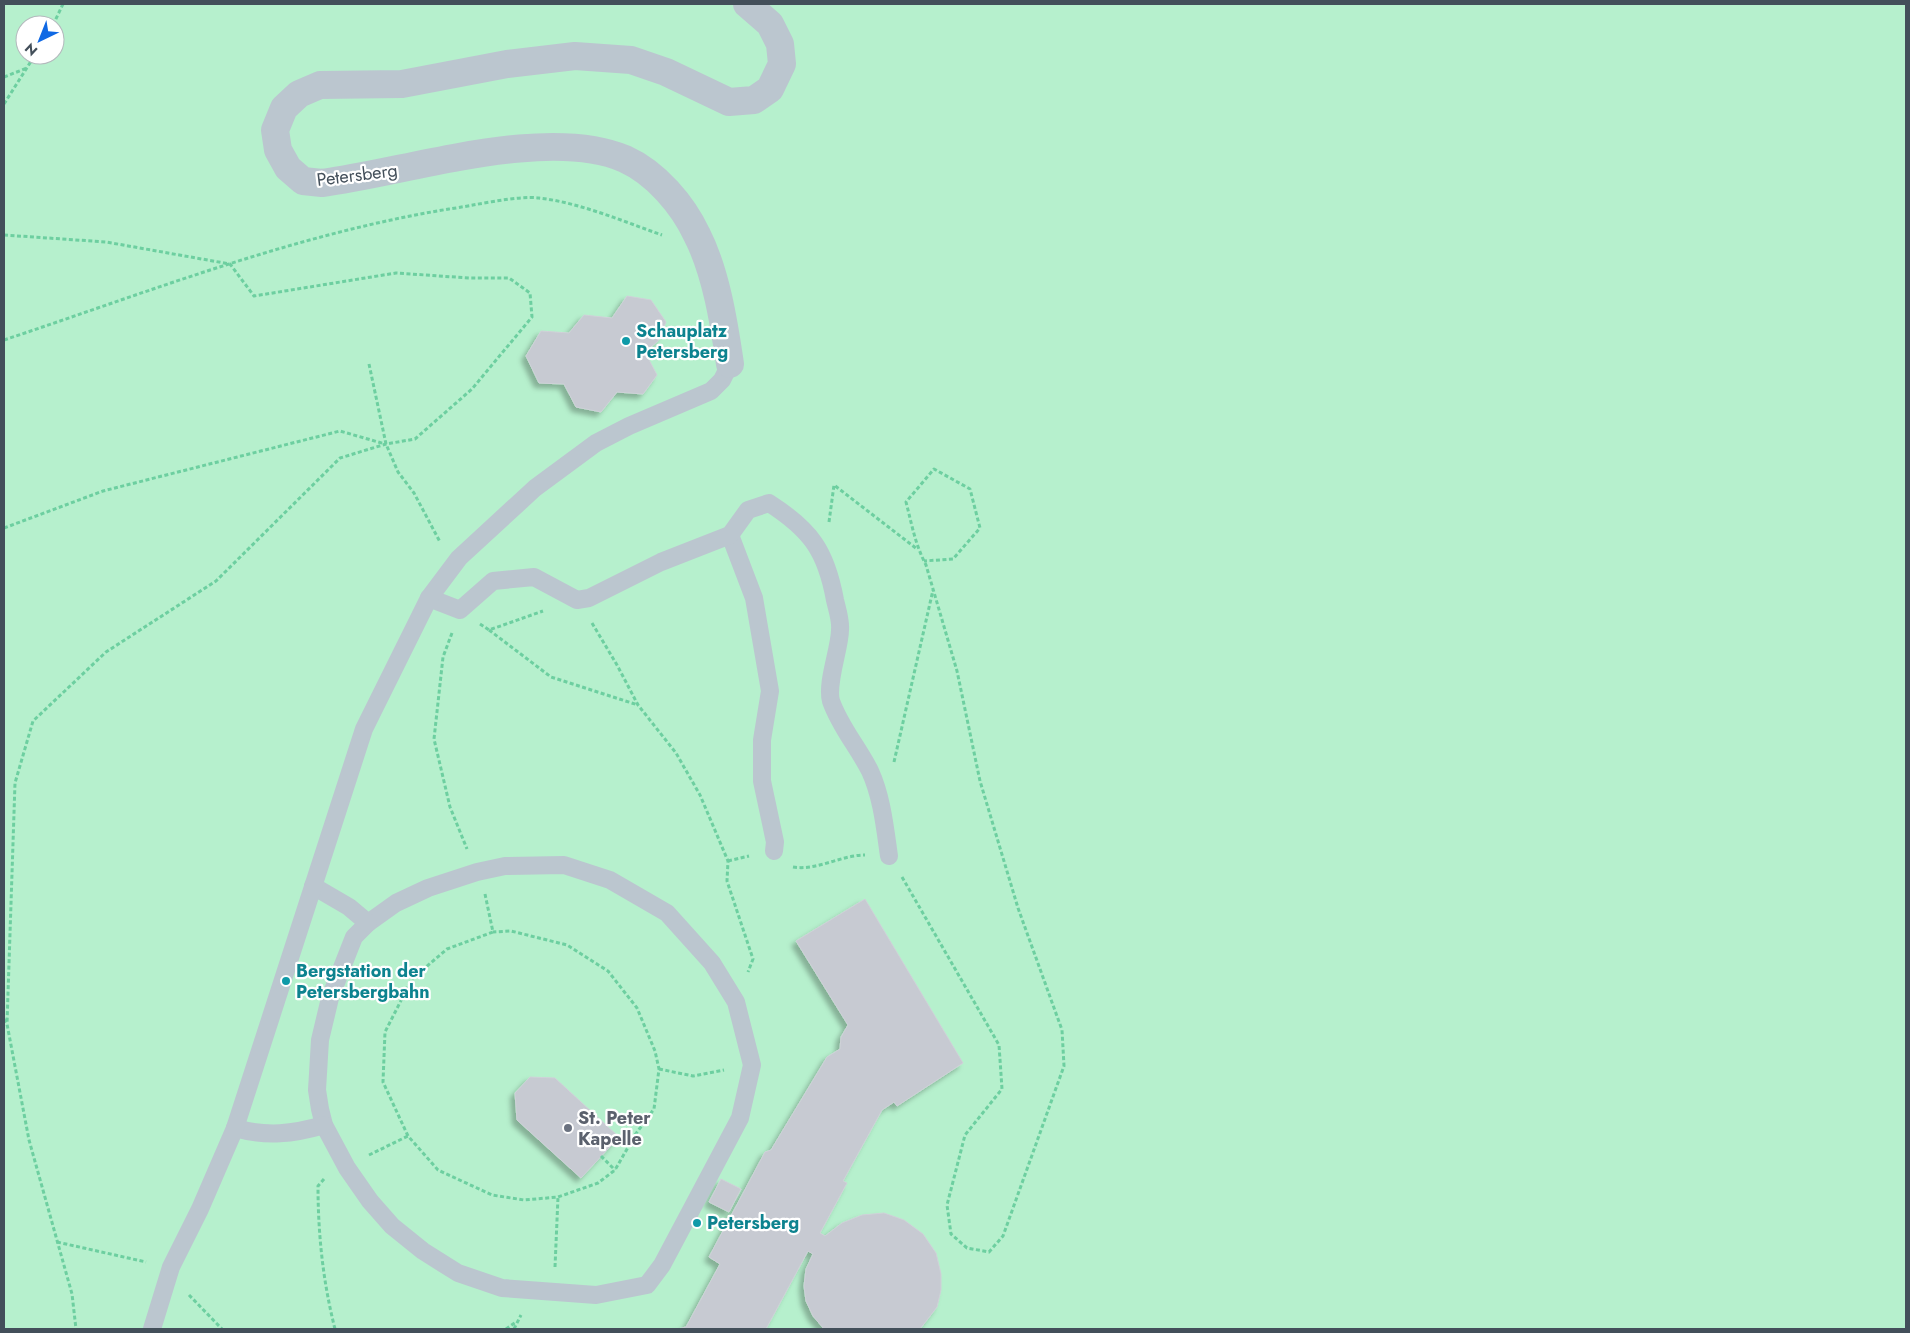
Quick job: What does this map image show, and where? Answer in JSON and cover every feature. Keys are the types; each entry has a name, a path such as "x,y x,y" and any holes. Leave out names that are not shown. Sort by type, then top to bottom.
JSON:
{"street":[{"name":"Petersberg","path":"730,364 714,283 698,236 676,201 654,179 626,160 588,149 537,147 462,157 322,183 303,181 288,168 278,150 275,130 284,108 299,94 320,85 402,84 506,64 575,56 631,60 666,72 729,102 754,100 770,89 782,64 780,44 770,24 748,4"}],"lane":[{"name":"Petersberg","path":"152,1329 169,1272 200,1209 235,1128 364,729 429,598 459,558 535,488 596,442 711,391 722,380 730,364"},
{"path":"429,598 460,610 493,581 534,577 577,600 589,598 661,562 730,534 748,510 770,503 792,518 811,536 830,573 841,629 834,660 830,699 843,727 870,772 883,812 889,856"},
{"path":"730,534 754,598 770,692 762,740 762,781 775,842 774,851"},
{"path":"564,865 610,880 667,913 712,963 736,1002 752,1065 740,1118 662,1265 647,1285 596,1295 502,1288 458,1273 423,1251 392,1226 370,1201 347,1168 324,1124 316,1090 320,1040 330,998 354,937 368,923 396,904 428,888 477,872 505,866 564,865"},
{"path":"313,886 349,907 368,923"},
{"path":"235,1128 253,1133 294,1133 324,1124"}],"path":[{"path":"4,104 30,65"},
{"path":"4,77 28,68"},
{"path":"4,340 289,244 392,219 538,198 586,208 680,241 698,236"},
{"path":"4,236 106,242 230,264 254,296 396,273 509,278 530,293 532,317 472,390 415,440 386,444 340,458 216,581 106,652 33,722 15,783 7,1024 28,1140 72,1294 76,1329"},
{"path":"369,364 386,444 398,472 414,493 442,545"},
{"path":"4,528 103,491 340,432 386,444"},
{"path":"774,851 786,866 804,868 862,854 889,856 999,1045 1002,1089 965,1135 947,1205 951,1234 967,1248 989,1252 1003,1236 1064,1066 1062,1030 1018,908 980,781 958,671 934,589 924,561 917,549 906,502 934,469 970,489 980,528 953,559 924,561"},
{"path":"824,562 834,485 917,549"},
{"path":"894,764 934,589"},
{"path":"489,630 577,600 617,664 638,705 676,754 700,794 728,861 727,881 753,959 736,1002"},
{"path":"493,932 484,888 450,807 434,739 443,657 460,610 551,677 638,705"},
{"path":"511,931 567,945 608,971 637,1008 659,1069 654,1109 635,1134 615,1170 598,1183 558,1198 524,1200 492,1195 438,1170 408,1136 383,1082 386,1032 412,979 447,949 493,932 511,931"},
{"path":"4,1019 7,1024"},
{"path":"659,1069 693,1076 752,1065"},
{"path":"335,1329 326,1289 319,1220 318,1186 328,1175 347,1168 408,1136"},
{"path":"601,1156 615,1170"},
{"path":"547,1291 554,1273 558,1198"},
{"path":"57,1242 169,1272 222,1329"},
{"path":"506,1329 517,1322 514,1329"}],"green space":[{"path":"4,4 1906,4 1906,1329 4,1329"}],"building":[{"path":"627,296 651,300 666,322 658,341 645,352 657,375 643,394 617,392 601,412 576,407 564,384 539,383 526,356 541,331 569,333 584,315 612,318"},
{"path":"865,899 963,1063 897,1106 894,1102 882,1110 843,1181 847,1183 820,1233 825,1236 842,1223 862,1215 884,1213 904,1220 923,1234 936,1253 941,1274 941,1290 937,1307 920,1329 824,1329 813,1316 806,1301 804,1286 806,1269 813,1254 808,1251 766,1329 678,1329 686,1327 720,1264 709,1257 765,1152 771,1150 827,1057 840,1049 841,1037 848,1025 796,941"},
{"name":"St. Peter Kapelle","path":"530,1077 555,1078 619,1137 581,1178 517,1120 515,1093"},
{"path":"721,1179 741,1189 729,1212 709,1202"}],"place":[{"name":"Schauplatz Petersberg","path":"626,341"},
{"name":"Bergstation der Petersbergbahn","path":"286,981"},
{"name":"St. Peter Kapelle","path":"568,1128"},
{"name":"Petersberg","path":"697,1223"}]}
